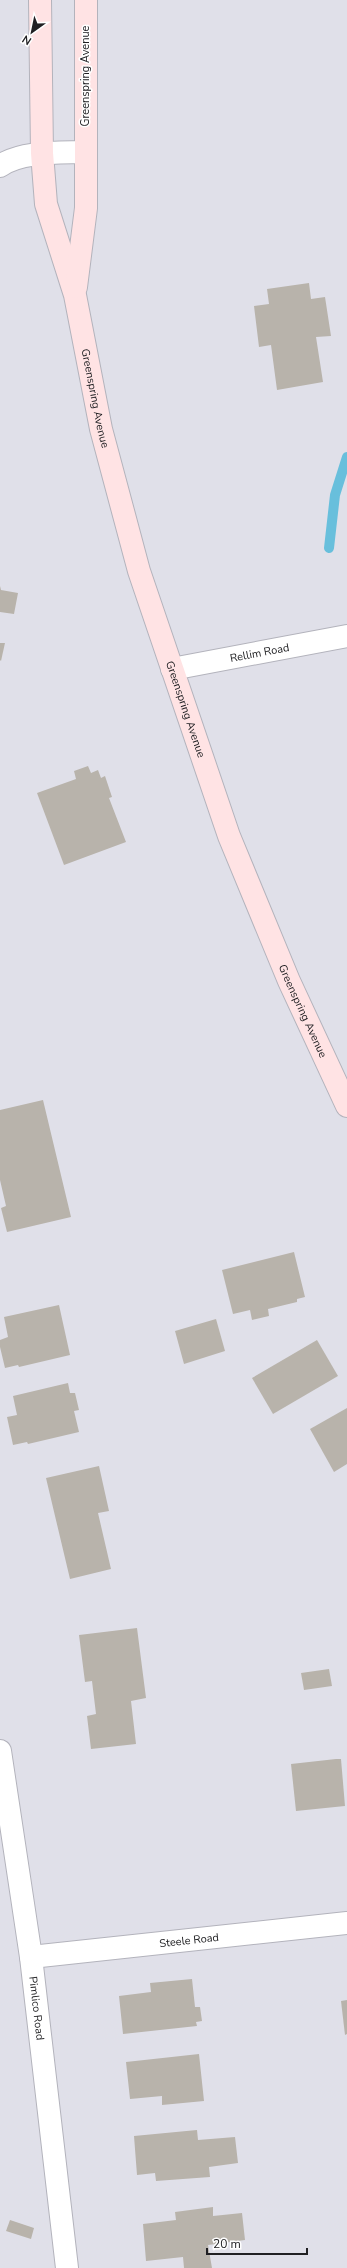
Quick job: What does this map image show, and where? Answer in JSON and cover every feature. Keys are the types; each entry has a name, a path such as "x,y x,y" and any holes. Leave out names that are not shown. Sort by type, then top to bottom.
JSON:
{"main road":[{"name":"Greenspring Avenue","path":"40,0 42,153 46,204 75,295 108,458 139,571 229,836 289,981 347,1106"},
{"name":"Greenspring Avenue","path":"75,295 86,208 86,0"}],"street":[{"path":"0,166 5,162 42,153 85,152"},
{"name":"Rellim Road","path":"172,669 347,636"},
{"name":"Pimlico Road","path":"0,1751 31,1957 67,2268"},
{"name":"Steele Road","path":"31,1957 347,1923"}],"building":[{"path":"309,283 311,299 325,297 331,336 316,337 323,382 277,390 271,345 259,347 254,306 269,304 267,289"},
{"path":"0,586 1,590 18,593 14,614 0,612"},
{"path":"0,643 5,643 1,661 0,660"},
{"path":"88,766 91,773 98,770 101,778 105,776 112,797 109,798 126,842 64,865 37,793 76,779 74,771"},
{"path":"43,1100 71,1217 7,1232 1,1208 6,1206 0,1180 0,1110"},
{"path":"294,1252 305,1297 297,1299 297,1302 268,1309 269,1316 252,1320 250,1310 233,1314 222,1270"},
{"path":"59,1305 70,1355 19,1367 18,1365 5,1368 0,1347 0,1340 8,1337 4,1317"},
{"path":"216,1319 225,1351 184,1364 175,1331"},
{"path":"317,1340 338,1376 273,1414 252,1378"},
{"path":"68,1383 70,1393 75,1393 79,1410 74,1411 79,1432 28,1444 27,1442 13,1445 7,1417 17,1415 13,1396"},
{"path":"347,1408 347,1464 334,1472 310,1429"},
{"path":"99,1466 109,1511 98,1513 111,1569 70,1579 46,1478"},
{"path":"137,1628 146,1698 131,1701 136,1744 91,1749 87,1716 96,1714 92,1681 85,1682 79,1635"},
{"path":"329,1669 332,1686 304,1690 301,1673"},
{"path":"341,1759 345,1806 296,1811 291,1764"},
{"path":"192,1979 195,2007 200,2007 202,2021 196,2022 197,2026 123,2034 119,1996 151,1992 150,1983"},
{"path":"347,2000 347,2034 345,2035 341,2001"},
{"path":"199,2054 204,2101 162,2105 162,2096 130,2099 126,2062"},
{"path":"197,2130 198,2140 235,2137 238,2163 209,2167 210,2177 156,2181 155,2173 137,2175 134,2136"},
{"path":"213,2207 213,2216 242,2213 245,2240 208,2245 212,2268 184,2268 183,2257 146,2261 143,2224 176,2220 175,2212"},
{"path":"10,2220 34,2228 31,2239 6,2231"}],"waterway":[{"path":"329,548 335,495 347,457"}]}
